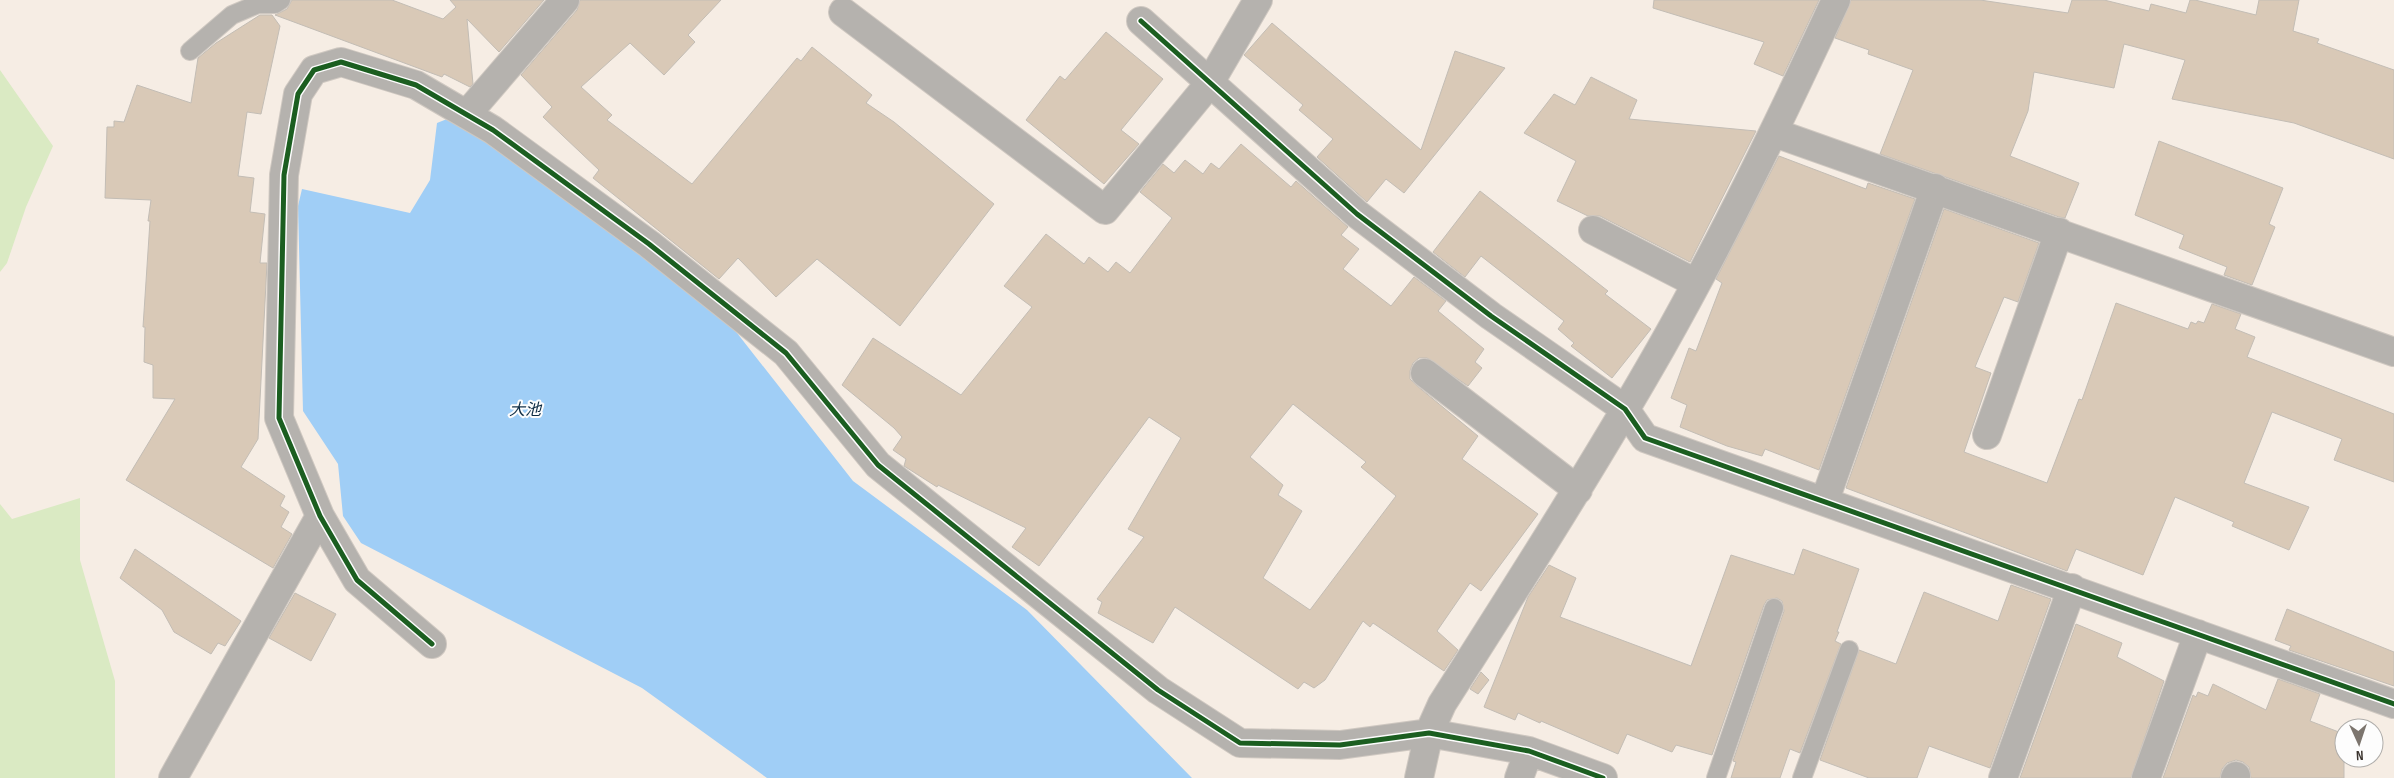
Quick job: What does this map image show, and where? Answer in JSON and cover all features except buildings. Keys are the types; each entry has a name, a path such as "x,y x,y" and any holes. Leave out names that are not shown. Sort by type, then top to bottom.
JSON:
{"street":[{"path":"466,114 565,0"},
{"path":"843,12 1105,210 1209,84 1258,0"},
{"path":"1419,778 1429,733 1442,704 1578,490 1696,284 1774,133 1836,0"},
{"path":"1141,21 1209,84 1357,214 1491,316 1625,409 1646,438 1825,500 2394,704"},
{"path":"432,644 357,580 320,516 279,418 284,175 298,94 314,70 341,62 416,85 466,114 493,130 649,244 786,353 878,465 1158,690 1240,744 1340,745 1429,733 1529,751 1603,778"},
{"path":"1774,133 1935,188 2394,352"},
{"path":"1825,500 1935,188"},
{"path":"1593,230 1696,284"},
{"path":"1987,435 2059,232"},
{"path":"1425,373 1578,490"},
{"path":"173,778 320,516"},
{"path":"2003,778 2072,588"},
{"path":"2146,778 2198,634"},
{"path":"1519,778 1529,751"}],"lane":[{"path":"190,51 232,15 258,4 275,4 281,0"},
{"path":"1716,778 1774,608"},
{"path":"1802,778 1849,650"}],"green space":[{"path":"0,70 53,146 26,207 7,263 0,272"},
{"path":"80,498 80,560 115,681 115,778 0,778 0,504 12,519"}],"water":[{"name":"大池","path":"452,117 719,310 853,481 1027,610 1192,778 767,778 642,688 361,543 343,516 338,464 303,411 298,206 302,189 410,213 430,180 437,123"}],"cycle path":[{"path":"1141,21 1357,214 1491,316 1625,409 1645,438 2394,704"},
{"path":"432,644 357,580 320,516 279,418 284,175 298,94 314,70 341,62 416,85 493,130 649,244 786,353 878,465 1158,690 1240,743 1340,745 1429,733 1529,751 1603,778"}]}
